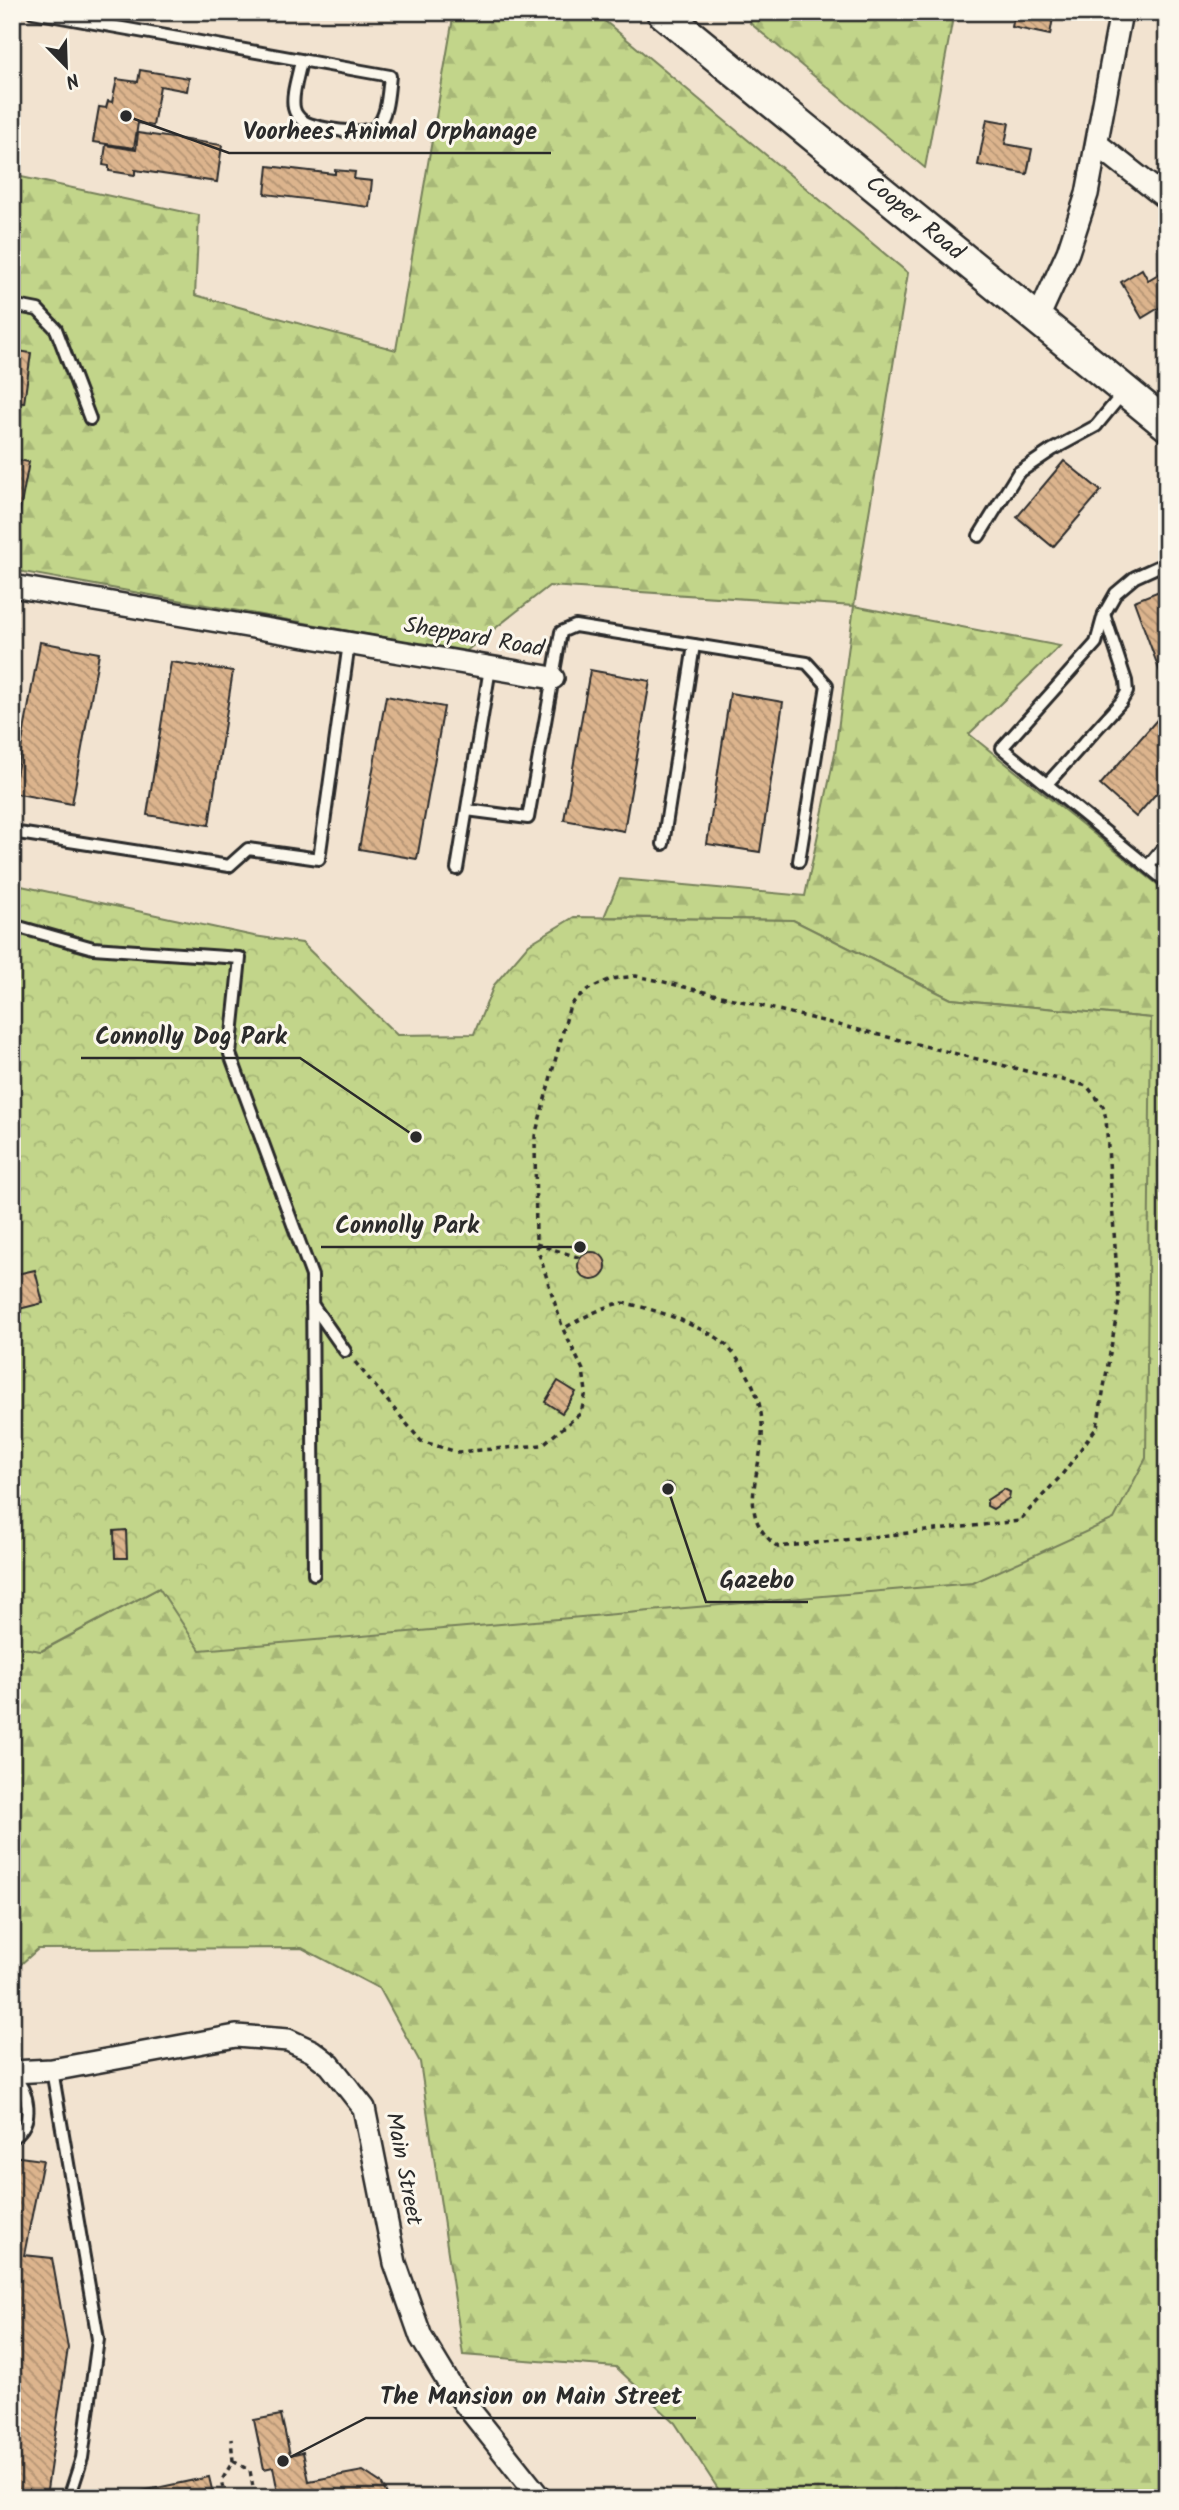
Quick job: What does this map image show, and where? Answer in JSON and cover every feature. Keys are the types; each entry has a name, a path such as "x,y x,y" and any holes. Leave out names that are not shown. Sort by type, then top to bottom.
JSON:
{"street":[{"name":"Cooper Road","path":"662,12 1167,425"},
{"path":"1038,318 1068,252 1084,206 1121,12"},
{"path":"1097,144 1167,199"},
{"name":"Sheppard Road","path":"12,586 553,678"},
{"name":"Main Street","path":"12,2072 52,2070 236,2036 288,2040 312,2051 330,2064 364,2108 395,2263 421,2337 450,2385 540,2498"}],"lane":[{"path":"33,12 301,60 390,76 380,122 372,130 358,133 309,124 302,120 293,103 301,60"},
{"path":"12,305 38,310 56,330 90,419"},
{"path":"979,536 1018,473 1052,450 1096,426 1125,390"},
{"path":"1167,566 1157,567 1135,577 1116,593 1104,614 1096,643 1002,748 1167,882"},
{"path":"1047,784 1127,692 1126,681 1104,614"},
{"name":"Sheppard Road","path":"553,678 561,632 576,626 807,663 827,685 799,862"},
{"path":"12,832 229,866 248,849 319,859 349,643"},
{"path":"663,844 694,645"},
{"path":"457,869 490,667"},
{"path":"467,810 528,818 553,678"},
{"path":"1147,866 1167,843"},
{"path":"12,925 93,948 240,958 230,1054 312,1276 314,1574"},
{"path":"313,1304 345,1351"},
{"path":"52,2070 98,2339 82,2458 69,2498"},
{"name":"Main Street","path":"12,2072 24,2090 28,2112 24,2126 12,2138"}],"path":[{"path":"345,1351 422,1441 457,1452 542,1445 581,1413 586,1392 583,1370 564,1329 536,1244 535,1136 570,1005 589,989 611,979 636,976 660,981 1087,1086 1102,1106 1106,1119 1119,1302 1097,1427 1061,1476 1020,1521 778,1547 766,1538 757,1525 753,1511 762,1424 752,1380 723,1342 675,1317 622,1303 583,1317 564,1329"},
{"path":"536,1244 581,1258"},
{"path":"226,2498 222,2480 233,2461 231,2439"},
{"path":"233,2461 250,2471 255,2498"}],"green space":[{"path":"454,12 594,12 908,273 854,606 549,586 465,652 12,570 12,175 199,215 195,295 396,350"},
{"path":"758,12 954,12 925,168 750,23"},
{"path":"854,606 1060,646 969,734 1167,892 1167,2498 724,2498 675,2423 616,2367 463,2355 420,2062 380,1989 302,1948 38,1949 12,1972 12,1646 42,1651 159,1588 1151,1018 951,999 793,920 604,917 620,879 805,896 835,753"},
{"path":"12,884 254,936 302,943 397,1035 474,1034 494,985 529,944 574,917 793,920 951,999 1151,1018 1146,1458 1114,1519 973,1583 200,1650 159,1588 41,1651 12,1646"}],"building":[{"path":"1015,12 1054,12 1050,35 1012,27"},
{"path":"140,70 189,78 187,91 160,86 153,126 138,123 134,148 93,142 99,107 106,108 108,101 112,102 117,79 138,82"},
{"path":"987,119 1009,123 1005,144 1032,149 1027,174 978,165"},
{"path":"138,133 222,145 217,182 135,170 135,175 109,171 109,166 103,165 106,145 136,150"},
{"path":"268,166 335,174 335,170 355,172 354,179 372,181 369,207 265,194"},
{"path":"1142,269 1148,280 1167,269 1167,303 1142,318 1121,282"},
{"path":"12,350 31,353 24,403 12,401"},
{"path":"12,459 29,462 16,532 12,532"},
{"path":"1064,461 1101,491 1053,547 1017,517"},
{"path":"1167,588 1167,691 1134,601"},
{"path":"40,642 99,653 72,804 13,793"},
{"path":"171,662 233,671 209,825 147,815"},
{"path":"590,670 650,681 624,831 564,820"},
{"path":"730,693 783,702 760,852 707,844"},
{"path":"386,696 444,707 417,859 359,849"},
{"path":"1167,705 1167,781 1136,817 1100,785 1162,714 1159,711"},
{"path":"592,1252 602,1256 606,1266 602,1276 592,1280 582,1276 578,1266 582,1256"},
{"path":"35,1270 43,1303 19,1309 12,1275"},
{"path":"558,1381 576,1392 562,1413 545,1402"},
{"path":"668,1483 674,1489 668,1495 662,1489"},
{"path":"1004,1489 1010,1492 1009,1498 993,1509 987,1506 987,1500"},
{"path":"126,1530 127,1558 115,1558 114,1531"},
{"path":"12,2156 43,2160 24,2255 52,2258 68,2348 46,2496 12,2492"},
{"path":"281,2415 290,2455 303,2452 309,2481 363,2471 381,2483 389,2498 279,2498 273,2467 264,2469 254,2420"},
{"path":"209,2477 214,2498 109,2498"}],"place":[{"name":"Voorhees Animal Orphanage","path":"126,116"},
{"name":"Connolly Dog Park","path":"416,1137"},
{"name":"Connolly Park","path":"580,1247"},
{"name":"Gazebo","path":"668,1489"},
{"name":"The Mansion on Main Street","path":"283,2461"}]}
